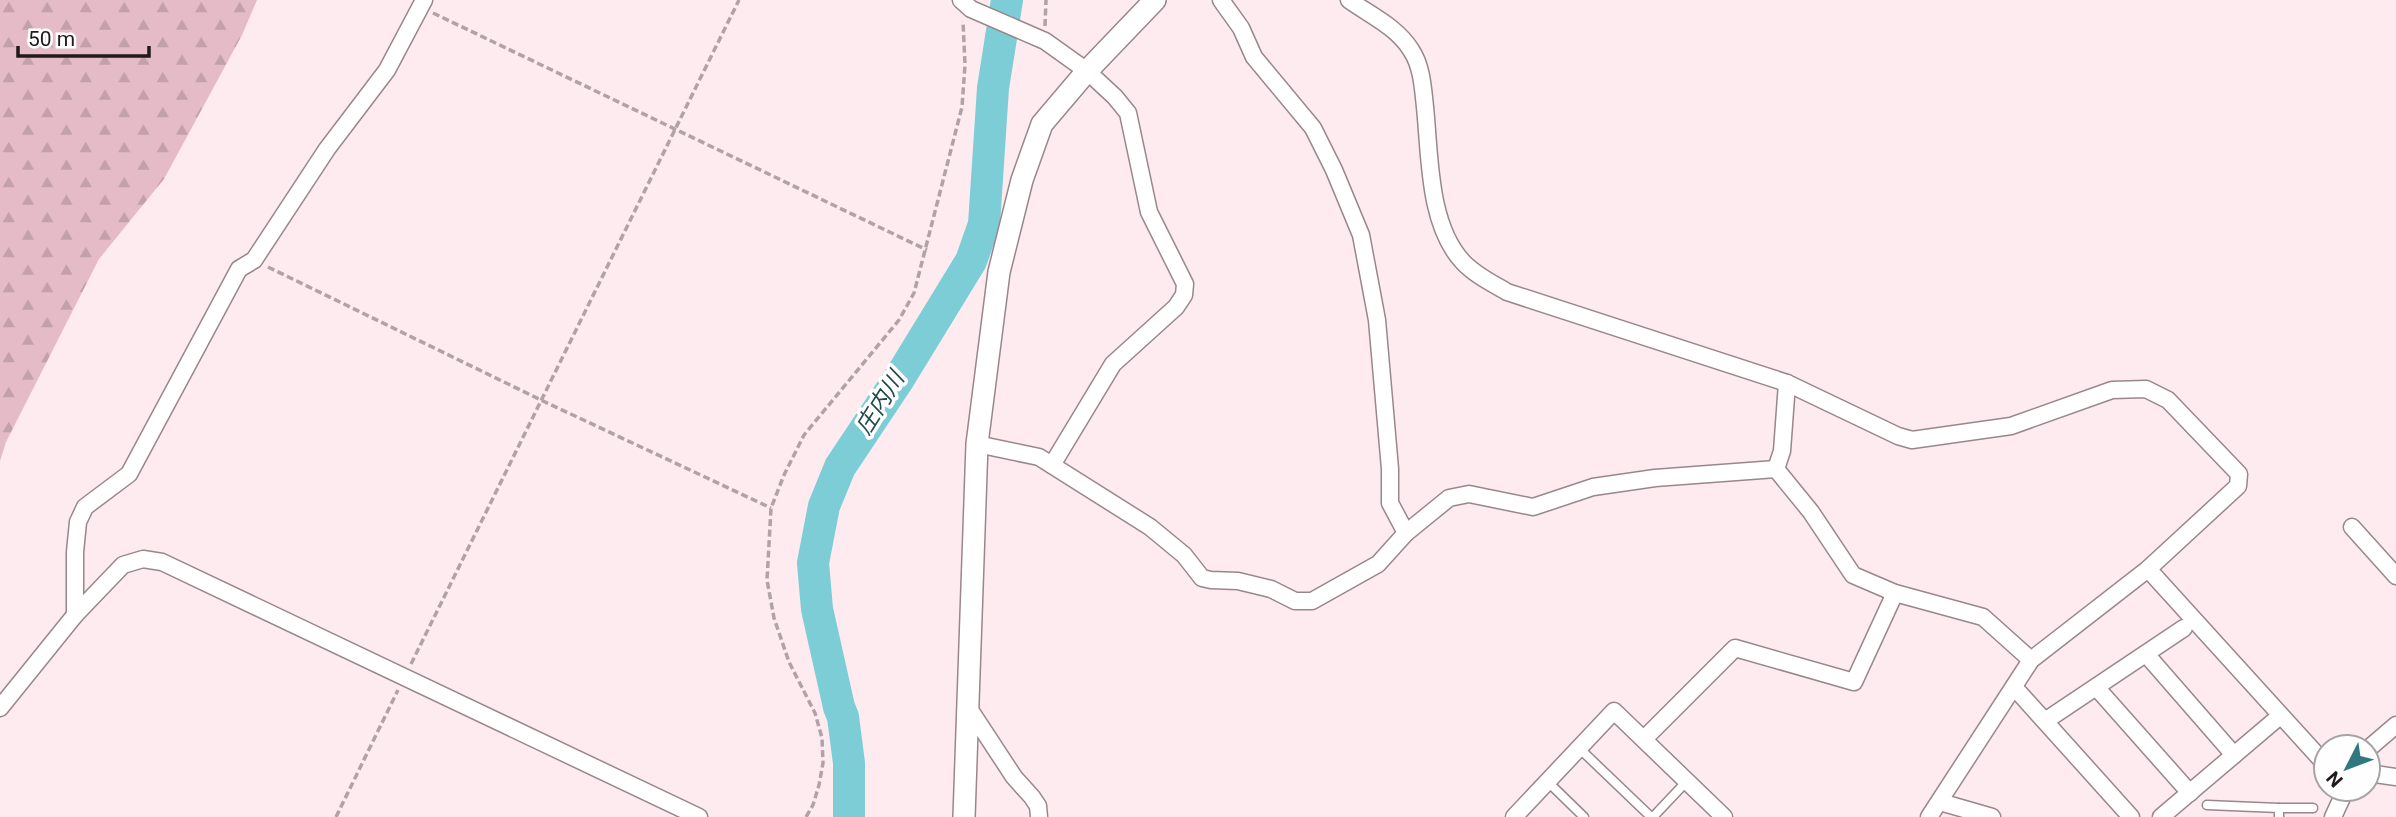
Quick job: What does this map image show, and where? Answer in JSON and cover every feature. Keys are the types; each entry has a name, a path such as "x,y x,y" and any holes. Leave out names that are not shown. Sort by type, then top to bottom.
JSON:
{"street":[{"path":"964,817 976,444 999,272 1022,180 1042,124 1087,71 1155,0"},
{"path":"1221,0 1241,28 1254,57 1313,128 1361,235 1377,320 1390,470 1390,503 1406,533"},
{"path":"1349,0 1394,31 1412,51 1422,82 1437,214 1451,245 1462,261 1482,278 1507,292 1787,383 1898,436 1912,440 2011,426 2112,390 2146,389 2168,400 2239,474 2238,486 2148,569 2031,660 1929,817"},
{"path":"965,3 1045,41 1087,71 1128,113 1149,212 1185,284 1184,295 1176,307 1113,364 1052,465"},
{"path":"75,615 75,552 78,522 85,507 129,474 239,269 254,260 327,149 387,70 423,4"},
{"path":"1776,469 1782,451 1787,383"},
{"path":"976,444 1039,457 1150,527 1184,555 1202,578 1238,581 1271,589 1294,601 1312,601 1378,564 1406,533 1450,498 1469,494 1533,508 1593,487 1655,478 1776,469"},
{"path":"1776,469 1811,512 1853,575 1895,593 1983,617 2031,660"},
{"path":"2352,527 2396,576"},
{"path":"0,708 75,615 123,565 132,560 143,559 162,562 699,817"},
{"path":"2148,569 2312,750"},
{"path":"1644,739 1735,648 1854,682 1895,593"},
{"path":"2045,722 2184,628"},
{"path":"2146,654 2234,755"},
{"path":"2014,687 2132,817"},
{"path":"2096,687 2190,793"},
{"path":"968,707 1014,777 1038,806 1039,817"},
{"path":"1516,816 1614,711 1724,817"},
{"path":"2161,817 2280,716"},
{"path":"2382,737 2396,725"},
{"path":"1940,802 1992,817"}],"lane":[{"path":"1579,748 1652,817 1687,781"},
{"path":"1547,781 1584,817"},
{"path":"2207,806 2279,812 2313,808"}],"path":[{"path":"336,817 739,0"},
{"path":"1045,41 1046,0"},
{"path":"806,817 819,785 823,763 822,738 815,713 789,662 774,618 767,580 771,508 804,435 899,320 914,293 962,107 965,3"},
{"path":"423,4 927,250"},
{"path":"254,260 542,401 771,508"}],"green space":[{"path":"0,0 257,0 242,35 164,179 99,259 6,442 0,461"}],"waterway":[{"name":"庄内川","path":"849,817 849,763 843,717 817,609 813,563 824,506 840,467 900,377 971,261 984,224 993,88 1007,0"}]}
